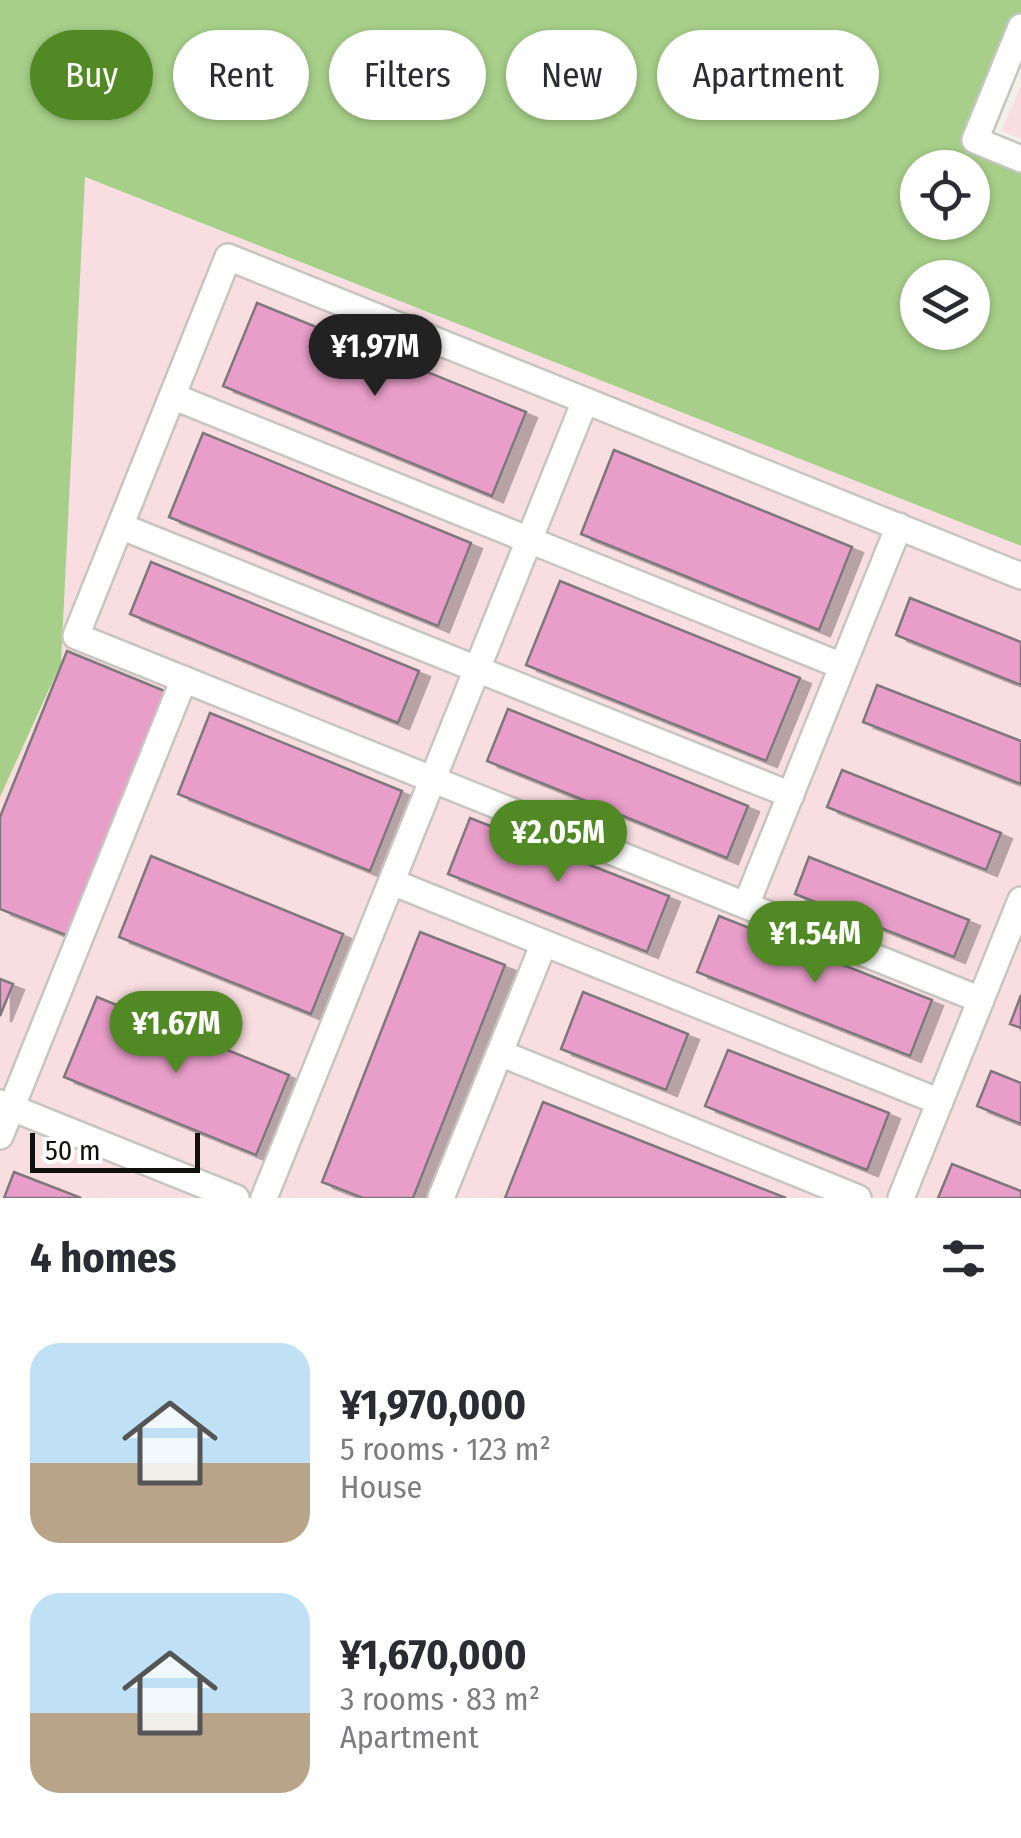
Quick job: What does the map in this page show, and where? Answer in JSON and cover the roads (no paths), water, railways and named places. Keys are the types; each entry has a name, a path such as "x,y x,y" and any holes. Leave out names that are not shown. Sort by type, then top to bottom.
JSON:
{"street":[{"path":"1021,27 975,140 1021,159"},
{"path":"981,1000 76,636 228,257 1021,576"},
{"path":"172,396 842,666"},
{"path":"264,1198 585,400"},
{"path":"120,526 791,795"},
{"path":"746,905 899,526"},
{"path":"0,1136 6,1106 184,679"},
{"path":"392,882 940,1102"},
{"path":"901,1198 1021,900"},
{"path":"441,1198 544,943"},
{"path":"500,1053 858,1198"},
{"path":"6,1106 236,1198"}]}
